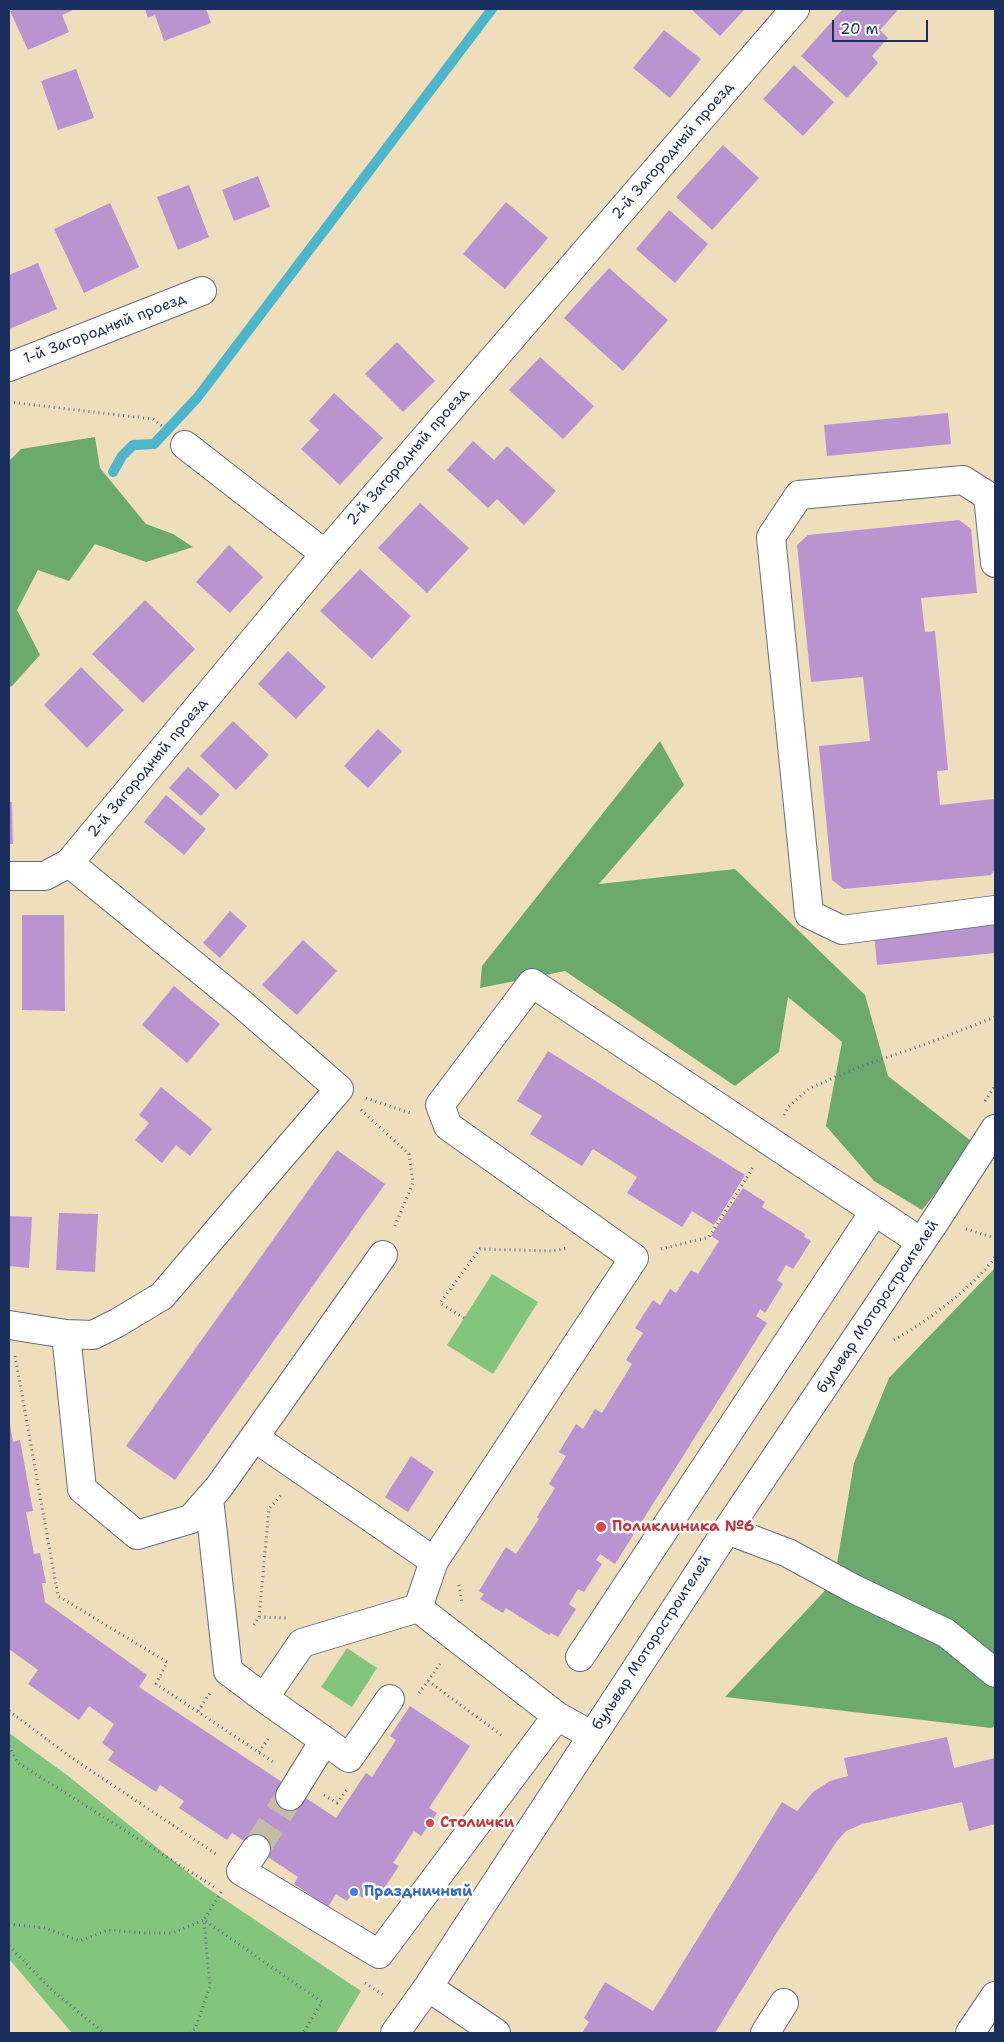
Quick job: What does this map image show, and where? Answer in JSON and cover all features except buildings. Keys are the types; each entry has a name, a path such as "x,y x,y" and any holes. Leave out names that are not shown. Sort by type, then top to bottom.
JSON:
{"street":[{"name":"2-й Загородный проезд","path":"9,876 44,876 69,863 325,554 795,9"},
{"name":"1-й Загородный проезд","path":"9,366 202,291"},
{"path":"185,445 325,554"},
{"path":"995,563 988,496 964,480 798,495 771,537 809,914 842,930 995,910"},
{"path":"9,1325 66,1334 93,1335 162,1296 339,1090 243,1004 69,863"},
{"path":"418,1608 434,1562 634,1258 448,1126 440,1105 532,983 874,1212 922,1242"},
{"name":"бульвар Моторостроителей","path":"395,2033 428,1987 591,1735 922,1242 995,1129"},
{"path":"580,1657 874,1212"},
{"path":"66,1334 82,1489 137,1535 191,1519 255,1438 383,1255"},
{"path":"255,1438 434,1562"},
{"path":"209,1498 228,1671 349,1758 390,1699"},
{"path":"727,1530 788,1553 854,1589 946,1633 995,1673"},
{"path":"264,1698 302,1643 418,1608"},
{"path":"418,1608 557,1716 591,1735"},
{"path":"248,1860 379,1954 557,1716"},
{"path":"290,1796 324,1741"},
{"path":"428,1987 496,2033"},
{"path":"970,2033 995,1996"},
{"path":"765,2033 784,2003"}],"path":[{"path":"9,402 153,419"},
{"path":"339,1090 419,1116 440,1105"},
{"path":"339,1090 409,1154 413,1183 383,1255"},
{"path":"464,1318 440,1302 480,1249 552,1251 610,1241"},
{"path":"198,1711 259,1617 269,1509 287,1488"},
{"path":"259,1617 291,1618"},
{"path":"9,1711 72,1758 248,1860"},
{"path":"9,1746 18,1763 222,1892 204,1920 172,1933 145,1934 108,1930 80,1942 45,1928 9,1924"},
{"path":"190,2033 195,2029 210,1987 204,1920"},
{"path":"204,1920 322,2002 303,2033"},
{"path":"9,1946 54,1992 104,2033"},
{"path":"362,1982 387,1998"}],"green space":[{"path":"95,437 100,468 146,524 173,534 193,547 146,562 95,544 69,581 38,570 17,610 40,655 9,687 9,461 21,449"},
{"path":"660,741 684,785 599,884 735,869 865,995 888,1076 975,1144 922,1210 874,1181 826,1126 842,1042 788,997 779,1052 735,1086 565,971 480,988 482,966"},
{"path":"995,1268 995,1726 991,1728 725,1697 834,1581 854,1463 889,1378"},
{"path":"492,1274 538,1302 493,1374 447,1345"},
{"path":"347,1648 377,1668 352,1707 321,1687"},
{"path":"9,1733 67,1775 206,1887 361,1991 336,2033 72,2033 9,1959"}],"waterway":[{"path":"113,472 122,456 133,445 154,444 197,398 492,9"}],"tunnel":[{"path":"256,1849 290,1796"}],"place":[{"name":"Поликлиника №6","path":"601,1527"},
{"name":"Столички","path":"430,1823"},
{"name":"Праздничный","path":"354,1892"}]}
